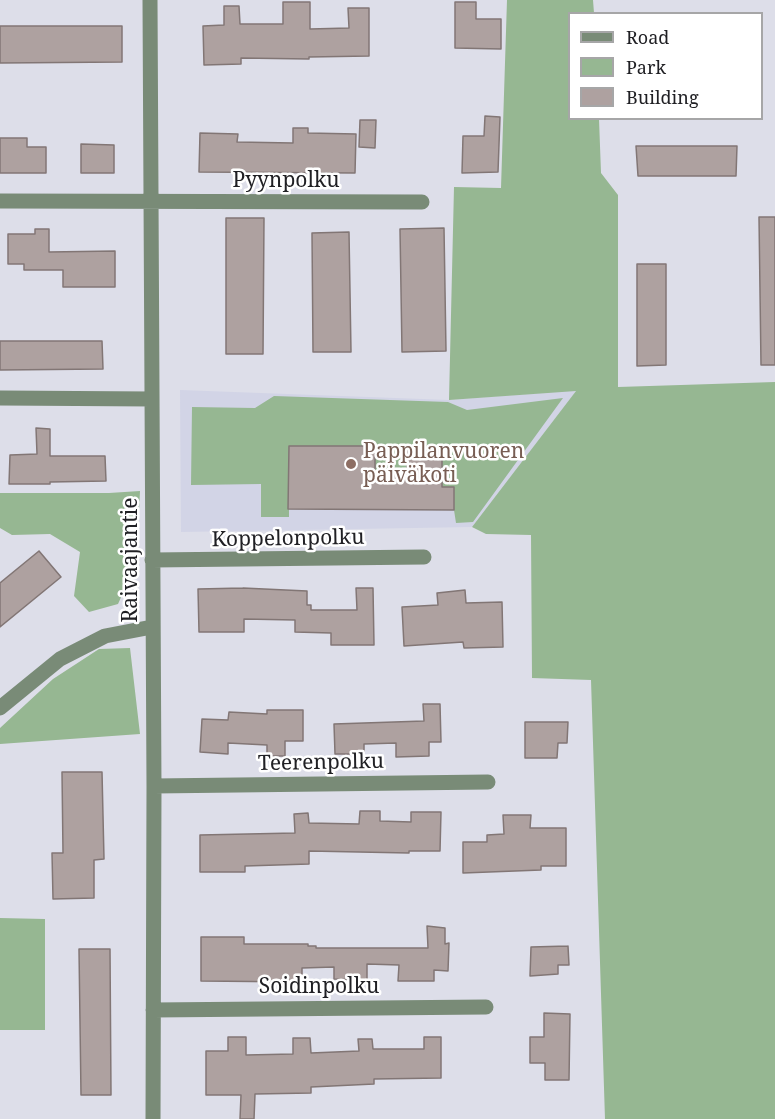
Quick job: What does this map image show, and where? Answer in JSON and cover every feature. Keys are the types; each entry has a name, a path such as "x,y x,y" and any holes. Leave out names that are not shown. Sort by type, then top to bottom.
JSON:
{"street":[{"name":"Raivaajantie","path":"150,0 154,786 153,1119"},
{"name":"Pyynpolku","path":"0,201 422,202"},
{"path":"0,398 152,399"},
{"name":"Koppelonpolku","path":"152,560 424,558"},
{"path":"0,708 60,659 105,636 152,627"},
{"name":"Teerenpolku","path":"154,786 488,782"},
{"name":"Soidinpolku","path":"153,1010 486,1007"}],"shaded area":[{"name":"Pappilanvuoren päiväkoti","path":"180,390 449,400 577,390 472,527 181,532"}],"green space":[{"path":"507,0 593,0 594,12 568,12 568,120 599,120 601,173 618,195 618,387 775,382 775,1119 605,1119 591,680 532,678 531,535 486,534 472,527 576,391 449,400 454,187 501,188"},
{"path":"274,396 448,402 467,410 563,398 473,522 456,523 454,510 442,487 407,446 407,473 375,473 375,446 289,446 289,517 261,517 261,484 191,485 192,407 255,408"},
{"path":"140,491 136,571 118,604 89,612 74,596 80,552 50,534 12,535 0,528 0,493"},
{"path":"130,648 140,734 0,744 0,728 53,679 99,649"},
{"path":"0,918 45,919 45,1030 0,1030"}],"building":[{"path":"283,2 310,2 310,29 349,28 348,8 369,8 369,56 309,57 309,59 241,58 241,64 204,65 203,26 224,25 224,6 239,6 240,24 283,24"},
{"path":"455,2 476,2 476,19 501,19 501,49 455,48"},
{"path":"0,26 122,26 122,62 0,63"},
{"path":"485,116 500,117 498,172 462,173 463,136 484,136"},
{"path":"360,120 376,120 375,148 359,147"},
{"path":"293,128 308,128 308,133 356,134 355,173 199,172 200,133 238,134 237,142 293,143"},
{"path":"0,138 27,138 27,147 46,147 46,173 0,173"},
{"path":"81,144 114,145 114,173 81,173"},
{"path":"636,146 737,146 736,176 638,176"},
{"path":"759,217 775,217 775,365 761,365"},
{"path":"226,218 264,218 263,354 226,354"},
{"path":"444,228 446,351 402,352 400,229"},
{"path":"35,229 49,229 49,252 115,251 115,287 63,287 63,270 24,270 24,264 8,264 8,234 35,234"},
{"path":"349,232 351,352 313,352 312,233"},
{"path":"637,264 666,264 666,365 637,366"},
{"path":"0,341 102,341 103,369 0,370"},
{"path":"36,428 50,429 50,456 105,456 106,481 9,484 10,455 37,454"},
{"path":"289,446 375,446 375,473 407,473 407,446 442,446 442,487 454,487 454,510 288,509"},
{"path":"39,551 61,577 0,627 0,583"},
{"path":"243,588 307,591 307,605 311,605 311,610 357,610 356,588 373,588 374,645 331,645 331,633 295,632 295,620 244,619 244,632 199,632 198,589"},
{"path":"465,590 466,603 502,602 503,647 464,648 463,642 404,646 402,607 438,605 437,593"},
{"path":"423,704 440,704 441,742 429,742 429,756 396,757 396,743 364,744 364,754 335,754 334,724 424,721"},
{"path":"267,710 303,710 303,741 285,741 285,756 267,756 267,745 228,743 228,754 200,752 202,719 228,720 229,712 267,714"},
{"path":"525,722 568,722 567,743 558,743 557,758 525,758"},
{"path":"62,772 102,772 104,859 94,860 94,898 53,899 52,853 63,853"},
{"path":"360,811 380,811 380,821 411,822 411,812 441,812 440,851 409,851 409,853 309,851 309,864 245,866 245,872 200,872 200,835 295,833 294,814 308,813 309,823 359,824"},
{"path":"503,815 531,815 530,828 566,828 566,866 541,866 541,870 463,873 463,842 487,842 487,835 504,834"},
{"path":"427,926 445,928 445,944 449,943 448,971 434,970 434,981 398,981 399,965 367,964 367,980 334,979 334,967 302,968 302,982 201,981 201,937 244,937 244,944 308,944 316,948 428,948"},
{"path":"568,946 569,965 558,965 558,974 530,976 531,947"},
{"path":"79,949 110,949 111,1095 81,1095"},
{"path":"544,1013 570,1014 569,1080 545,1080 545,1063 530,1063 530,1037 544,1037"},
{"path":"228,1037 246,1037 246,1055 293,1054 293,1038 310,1038 311,1053 359,1051 358,1039 372,1039 373,1049 424,1049 424,1037 441,1037 441,1078 374,1079 374,1084 311,1087 311,1093 255,1094 254,1119 240,1119 241,1095 206,1095 206,1051 228,1051"}],"place":[{"name":"Pappilanvuoren päiväkoti","path":"351,464"}]}
